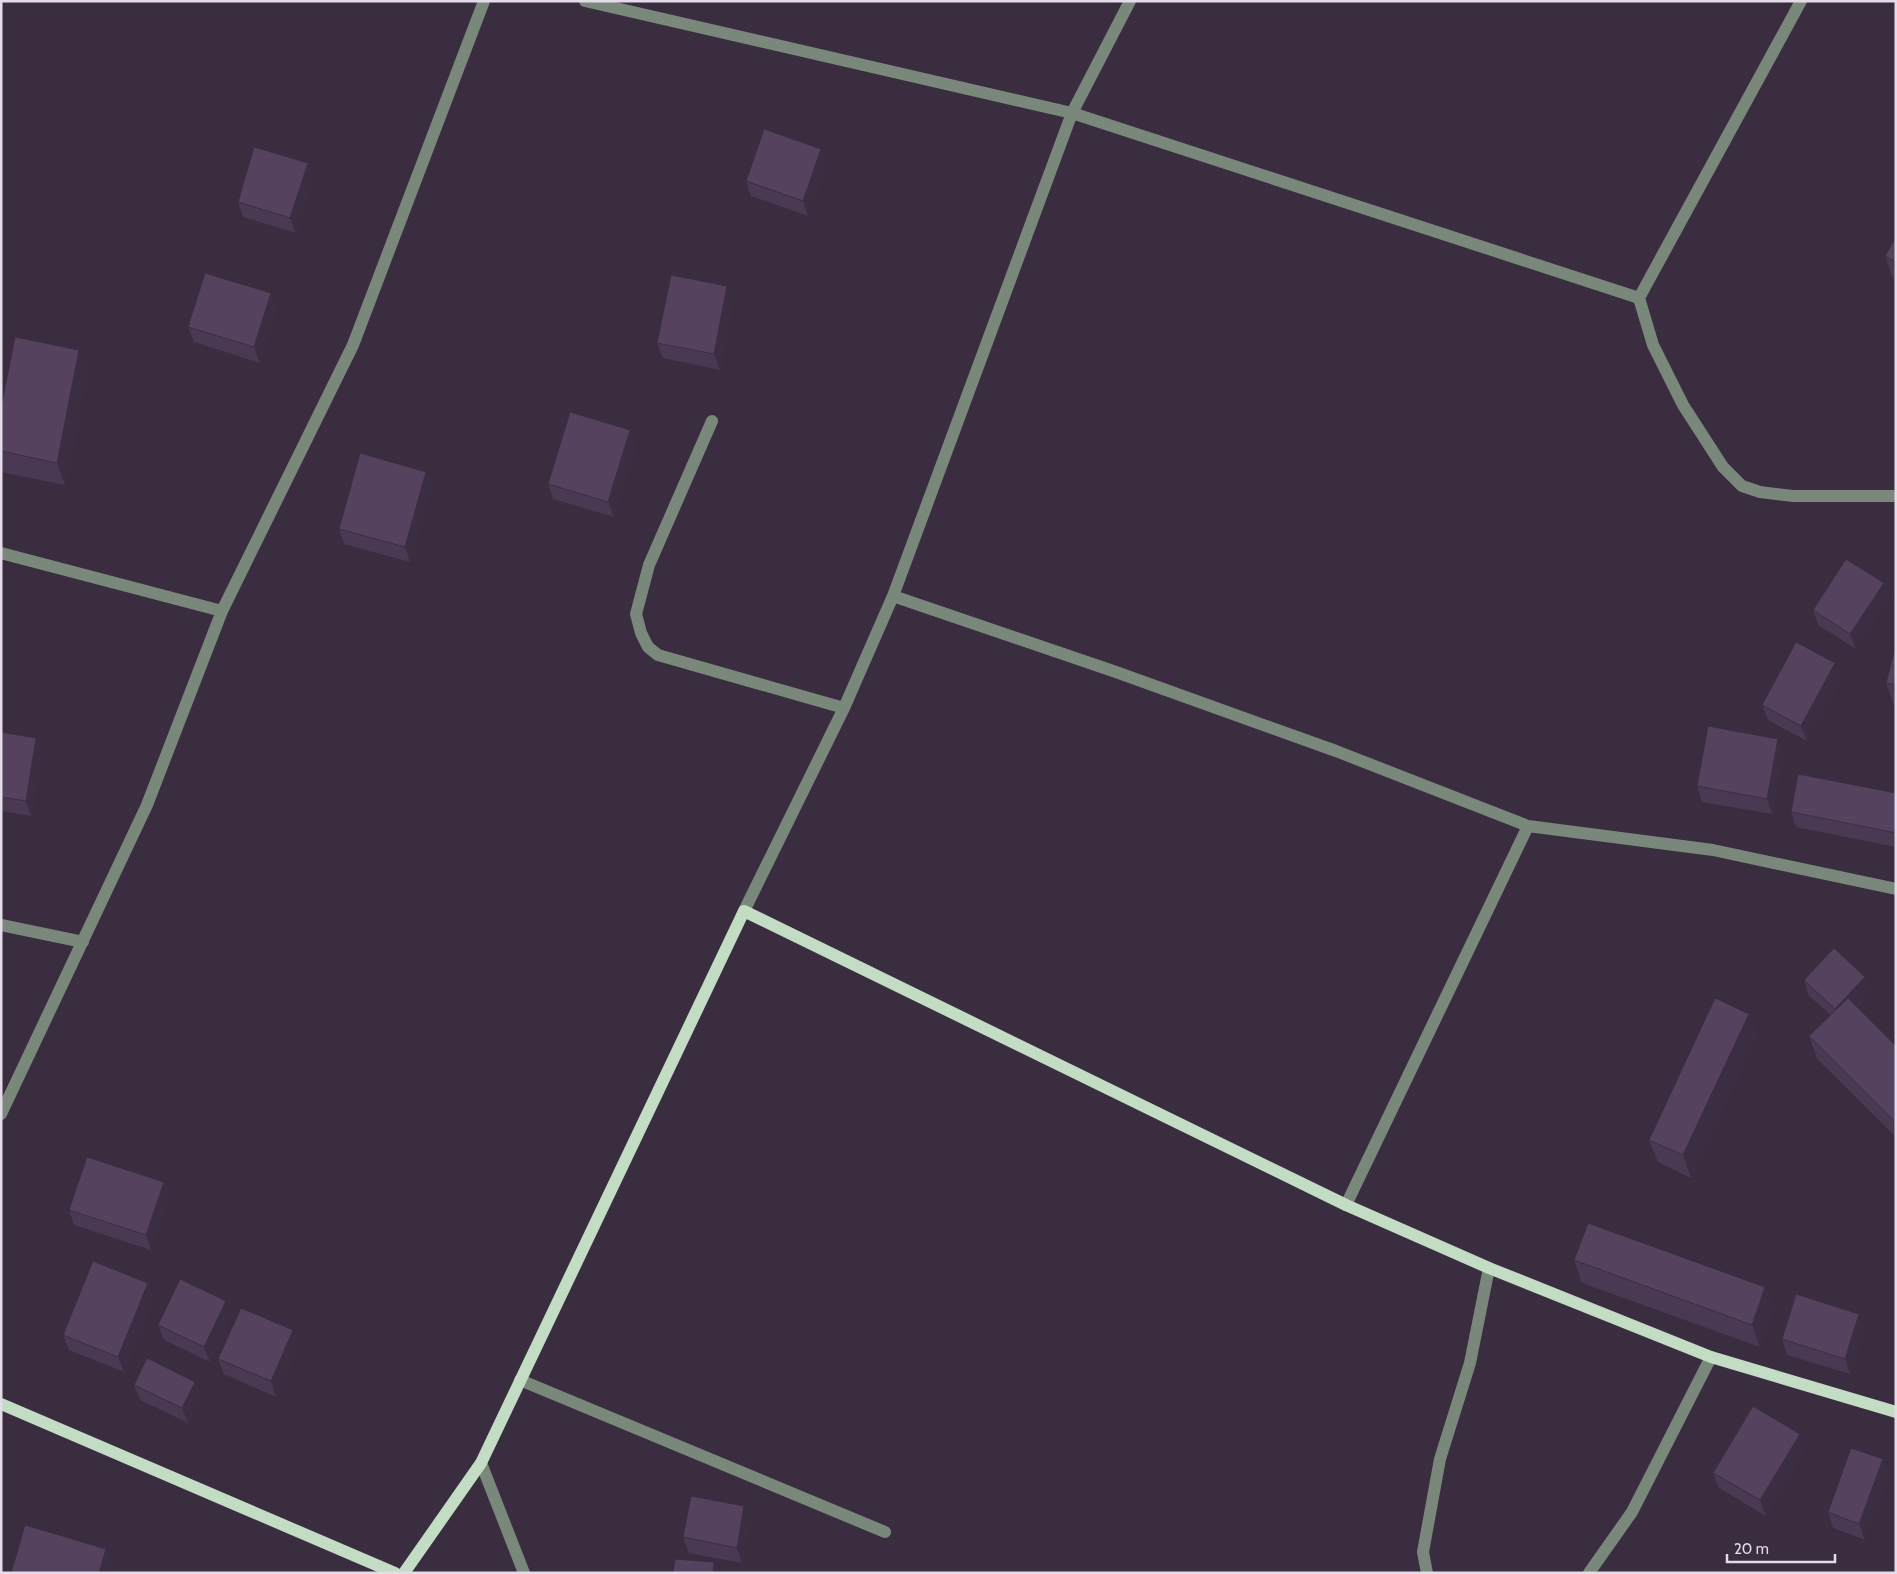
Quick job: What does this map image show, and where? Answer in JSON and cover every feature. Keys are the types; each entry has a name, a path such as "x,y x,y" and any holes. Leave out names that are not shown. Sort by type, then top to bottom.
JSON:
{"main road":[{"path":"404,1573 481,1463 744,911 1346,1205 1489,1268 1711,1358 1896,1412"},
{"path":"1,1404 395,1573"}],"street":[{"path":"1,1114 147,805 222,611 353,345 484,1"},
{"path":"585,1 1072,113 1639,298"},
{"path":"744,911 844,708 893,596 1072,113 1130,1"},
{"path":"1801,1 1639,298 1653,345 1683,405 1723,467 1742,486 1760,492 1793,496 1896,496"},
{"path":"712,421 649,566 636,614 648,647 658,655 844,708"},
{"path":"1,553 222,611"},
{"path":"893,596 1336,750 1528,826 1714,850 1896,889"},
{"path":"1346,1205 1528,826"},
{"path":"1,925 83,942"},
{"path":"1427,1573 1423,1552 1439,1467 1470,1363 1489,1268"},
{"path":"1590,1573 1632,1512 1711,1358"},
{"path":"520,1380 885,1532"},
{"path":"481,1463 524,1573"}],"building":[{"path":"764,129 821,149 803,201 746,181"},
{"path":"254,147 308,163 290,218 238,202"},
{"path":"1896,237 1896,262 1885,256"},
{"path":"205,273 271,293 254,347 188,327"},
{"path":"671,275 727,286 714,354 657,343"},
{"path":"15,337 79,350 57,463 1,451 1,408"},
{"path":"570,412 630,430 608,502 548,484"},
{"path":"360,453 426,472 405,547 339,529"},
{"path":"1846,559 1884,583 1850,634 1813,610"},
{"path":"1796,642 1835,663 1801,726 1762,705"},
{"path":"1896,645 1896,685 1886,683"},
{"path":"1708,726 1778,739 1767,799 1697,786"},
{"path":"1,732 36,738 26,801 1,797"},
{"path":"1798,774 1896,793 1896,833 1791,812"},
{"path":"1834,948 1865,977 1835,1009 1804,980"},
{"path":"1715,998 1749,1014 1683,1155 1649,1140"},
{"path":"1848,998 1896,1046 1896,1123 1809,1036"},
{"path":"87,1157 164,1182 146,1235 69,1210"},
{"path":"1588,1223 1765,1287 1752,1325 1574,1260"},
{"path":"93,1261 148,1283 118,1357 63,1335"},
{"path":"180,1279 226,1301 204,1347 158,1325"},
{"path":"1796,1294 1859,1314 1845,1359 1782,1339"},
{"path":"241,1308 293,1330 271,1381 218,1359"},
{"path":"147,1358 195,1382 182,1408 134,1385"},
{"path":"1753,1406 1800,1434 1760,1500 1713,1473"},
{"path":"1851,1448 1883,1459 1859,1524 1828,1512"},
{"path":"691,1496 744,1506 737,1548 683,1537"},
{"path":"25,1525 106,1549 99,1573 11,1573"},
{"path":"675,1559 714,1562 713,1573 673,1573"}]}
